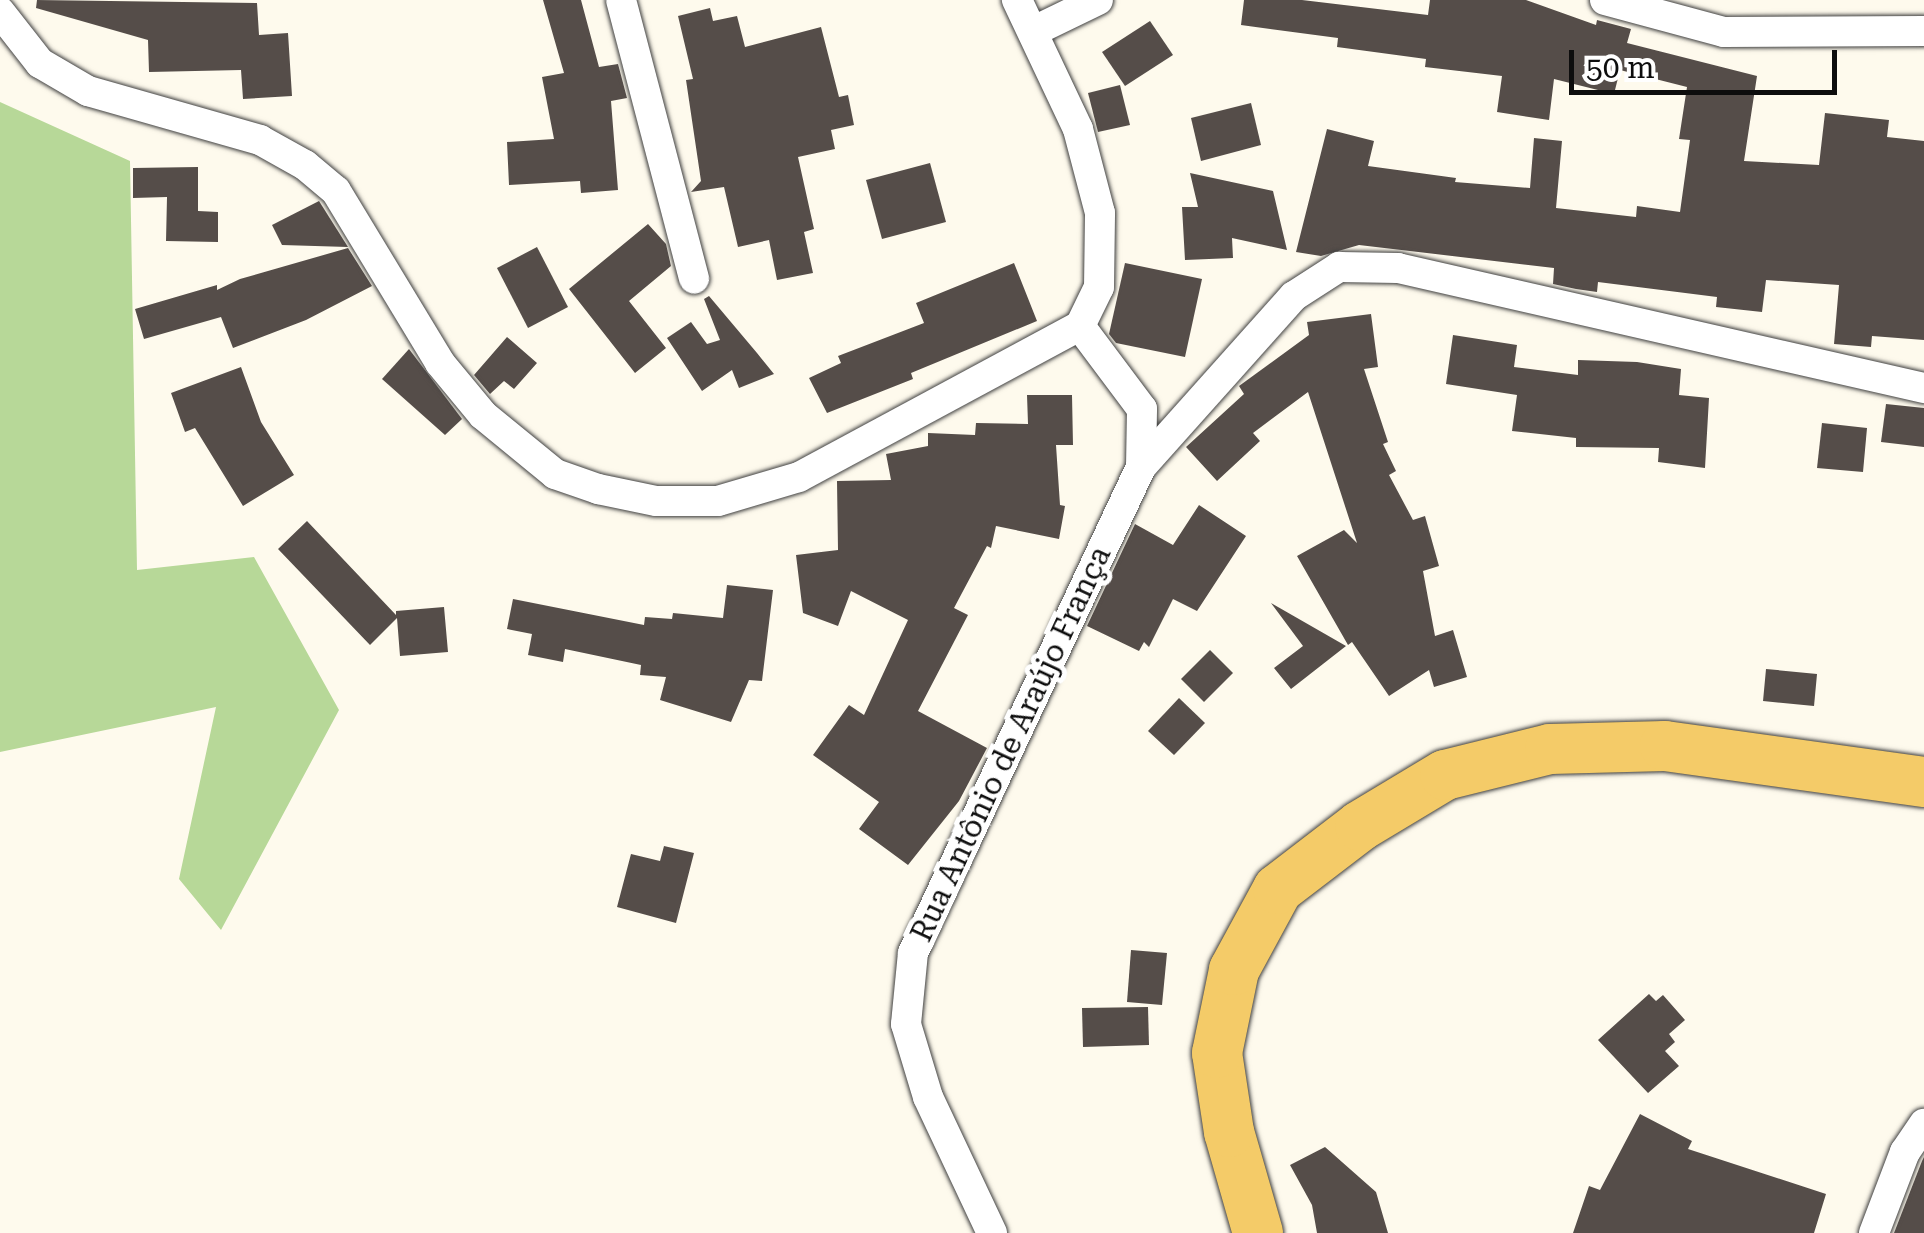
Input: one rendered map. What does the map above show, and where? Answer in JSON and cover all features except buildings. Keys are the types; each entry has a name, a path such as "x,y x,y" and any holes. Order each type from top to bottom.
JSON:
{"main road":[{"path":"1258,1233 1229,1132 1217,1054 1234,970 1278,889 1360,826 1445,775 1550,749 1665,746 1924,782"}],"street":[{"path":"621,0 694,279"},
{"path":"0,12 40,63 88,91 245,135 306,166 336,192 440,363 483,415 555,474 598,490 656,501 718,501 799,477 1080,326 1100,287 1100,214 1078,129 1018,0"},
{"path":"1034,31 1098,0"},
{"path":"1605,0 1724,32 1924,31"},
{"path":"1141,467 1294,296 1340,267 1398,268 1924,388"},
{"name":"Rua Antônio de Araújo França","path":"992,1233 928,1097 906,1024 913,953 1141,467 1142,409 1080,326"},
{"path":"1874,1233 1906,1152 1924,1124"}],"green space":[{"path":"0,102 130,161 137,570 254,557 339,710 221,930 179,879 216,707 0,752"}]}
